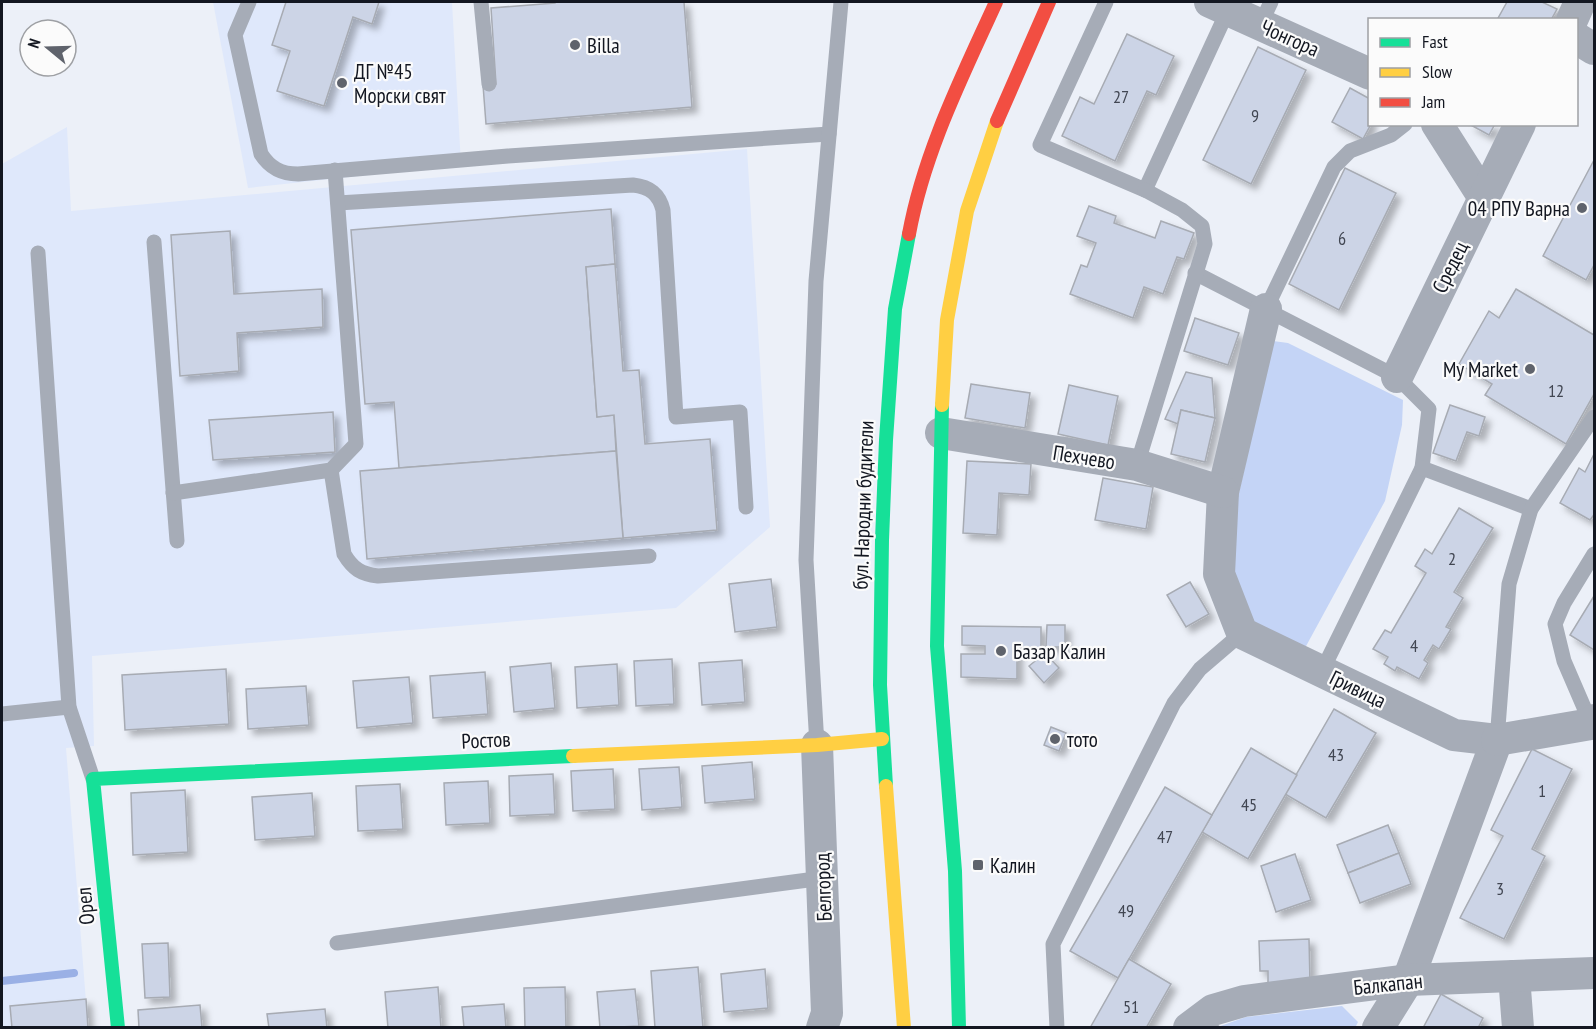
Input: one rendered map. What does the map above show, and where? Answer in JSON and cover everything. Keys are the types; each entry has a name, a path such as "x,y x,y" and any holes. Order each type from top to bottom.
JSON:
{"main road":[{"name":"бул. Народни будители","path":"904,1028 882,739 880,641 886,440 895,309 914,206 946,112 996,2"},
{"path":"959,1028 956,871 938,646 941,433 947,320 967,211 996,120 1048,2"},
{"name":"Ростов","path":"93,780 817,745 882,739"},
{"name":"Орел","path":"93,780 118,1028"}],"street":[{"path":"1573,18 1580,2"},
{"name":"Чонгора","path":"1219,6 1266,13 1368,73"},
{"path":"1578,39 1594,49"},
{"path":"1438,126 1484,198"},
{"name":"Средец","path":"1397,377 1519,126"},
{"path":"1242,633 1219,574 1223,492 1266,309"},
{"name":"Пехчево","path":"941,433 1137,465 1223,492"},
{"name":"Гривица","path":"1242,633 1454,735 1497,740 1593,725"},
{"path":"1378,1028 1408,980 1497,740"},
{"name":"Белгород","path":"817,745 827,1013 822,1028"},
{"name":"Балкапан","path":"1189,1028 1213,1010 1244,1001 1408,980 1594,973"},
{"path":"1514,976 1518,1028"}],"lane":[{"path":"249,2 235,35 261,154 267,163 289,174 520,155 829,134"},
{"path":"481,2 489,84"},
{"path":"817,745 806,560 816,281 841,2"},
{"path":"1106,2 1040,145 1145,190 1182,210 1202,226 1205,244 1137,465"},
{"path":"1145,190 1219,6"},
{"path":"1266,309 1334,167 1350,151 1391,135 1402,126"},
{"path":"173,493 331,470 356,444 335,170"},
{"path":"338,203 633,185 650,189 661,202 663,210 676,417 740,412 746,507"},
{"path":"154,242 177,541"},
{"path":"38,254 69,707 93,780"},
{"path":"1195,273 1397,377 1429,409 1422,468 1322,671"},
{"path":"1497,740 1509,584 1531,509 1594,417"},
{"path":"1422,468 1531,509"},
{"path":"331,470 344,555 349,564 367,575 649,556"},
{"path":"1593,725 1564,661 1555,624 1563,603 1594,554"},
{"path":"1057,1028 1053,944 1174,703 1200,669 1242,633"},
{"path":"2,714 69,707"},
{"path":"337,943 823,878"}],"shaded area":[{"name":"ДГ №45 Морски свят","path":"213,2 452,2 461,165 248,188"},
{"path":"67,127 71,211 747,149 770,527 676,608 92,656 94,746 66,748 88,1027 2,1027 2,164"},
{"path":"1273,341 1288,343 1403,400 1402,425 1385,501 1305,648 1248,622 1231,574 1229,537"},
{"path":"1342,1006 1358,1022 1355,1028 1215,1028 1246,1017"}],"building":[{"path":"286,2 379,2 372,24 353,17 324,106 277,91 290,51 272,45"},
{"path":"555,2 684,2 692,107 486,124 483,85 496,84 491,8"},
{"path":"1507,2 1542,2 1557,9 1552,18 1498,18"},
{"path":"1127,34 1174,56 1156,95 1147,91 1115,161 1062,136 1080,97 1094,104"},
{"path":"1258,47 1306,70 1251,184 1203,160"},
{"path":"1350,88 1368,98 1368,126 1370,126 1363,139 1332,122"},
{"path":"1473,126 1494,126 1489,135"},
{"name":"04 РПУ Варна","path":"1594,160 1594,265 1586,280 1543,256"},
{"path":"1345,168 1396,193 1339,310 1289,284"},
{"path":"1089,206 1116,216 1114,223 1155,238 1161,221 1194,233 1184,259 1177,257 1163,294 1144,287 1133,318 1070,294 1081,265 1087,267 1096,243 1077,236"},
{"path":"611,209 615,264 586,267 597,417 614,415 616,451 399,468 394,402 365,404 351,230"},
{"path":"230,231 234,294 322,289 323,327 237,333 239,371 180,376 171,235"},
{"path":"615,264 623,371 639,370 645,444 710,439 717,530 623,538 614,415 597,417 586,267"},
{"name":"My Market","path":"1516,289 1594,335 1594,394 1566,444 1485,395 1492,384 1459,364 1489,311 1499,318"},
{"path":"1195,318 1239,333 1228,365 1184,351"},
{"path":"1186,372 1212,378 1215,418 1181,410 1178,424 1165,419"},
{"path":"971,384 1030,393 1025,428 965,418"},
{"path":"1069,385 1118,396 1108,445 1058,434"},
{"path":"1450,405 1485,417 1479,436 1467,432 1456,461 1433,453"},
{"path":"1181,410 1215,418 1205,462 1171,454"},
{"path":"333,412 335,452 213,460 209,420"},
{"path":"616,451 623,538 367,559 360,471"},
{"path":"1594,454 1594,517 1590,520 1560,503 1579,468 1585,472"},
{"path":"967,461 1031,464 1029,495 999,493 997,535 963,533"},
{"path":"1103,478 1153,487 1146,529 1095,520"},
{"path":"1459,508 1493,528 1454,592 1463,598 1446,627 1451,629 1439,649 1433,645 1424,660 1428,663 1419,679 1397,667 1395,671 1384,664 1388,657 1373,649 1385,630 1391,633 1426,573 1415,566 1425,549 1432,554"},
{"path":"771,579 777,627 735,632 729,584"},
{"path":"1190,582 1209,614 1186,627 1167,595"},
{"path":"1594,596 1594,650 1570,635"},
{"path":"1047,625 1065,625 1065,647 1046,647"},
{"name":"Базар Калин","path":"962,626 1041,627 1041,648 1017,648 1017,679 961,677 961,654 985,654 985,646 962,645"},
{"path":"1045,653 1059,668 1044,683 1029,666"},
{"path":"672,659 674,704 636,706 634,661"},
{"path":"742,660 745,702 702,705 699,663"},
{"path":"551,663 555,708 514,712 510,667"},
{"path":"617,664 619,705 577,708 575,667"},
{"path":"226,669 229,724 125,730 122,675"},
{"path":"485,672 488,714 433,718 430,676"},
{"path":"409,677 413,723 357,728 353,681"},
{"path":"306,686 309,725 248,729 246,689"},
{"path":"1334,709 1376,733 1326,818 1285,794"},
{"name":"тото","path":"1051,727 1066,733 1059,751 1044,745"},
{"path":"1251,748 1297,775 1248,859 1202,832"},
{"path":"1532,749 1572,769 1532,849 1545,856 1504,939 1460,918 1503,836 1491,830"},
{"path":"752,762 755,799 705,803 702,766"},
{"path":"679,767 682,807 642,810 639,769"},
{"path":"613,769 615,809 573,811 571,771"},
{"path":"553,774 555,814 510,816 509,776"},
{"path":"488,781 490,823 446,825 444,783"},
{"path":"400,784 403,829 358,831 356,786"},
{"path":"1165,787 1212,815 1118,978 1070,951"},
{"path":"185,790 188,852 133,855 131,793"},
{"path":"312,793 315,836 255,840 252,797"},
{"path":"1388,825 1399,853 1348,873 1337,845"},
{"path":"1399,853 1411,884 1360,903 1348,873"},
{"path":"1295,854 1311,900 1276,912 1261,866"},
{"path":"1309,939 1310,983 1268,985 1268,971 1260,971 1259,941"},
{"path":"168,943 170,997 145,998 142,944"},
{"path":"1129,959 1171,984 1146,1028 1090,1028"},
{"path":"698,967 703,1028 655,1028 651,971"},
{"path":"765,969 768,1008 724,1012 721,974"},
{"path":"438,987 441,1028 388,1028 385,992"},
{"path":"565,987 566,1028 525,1028 524,988"},
{"path":"635,989 639,1026 600,1028 597,992"},
{"path":"1441,994 1483,1018 1478,1028 1423,1028"},
{"path":"86,999 88,1028 12,1028 10,1006"},
{"path":"504,1004 506,1028 464,1028 462,1007"},
{"path":"200,1005 202,1028 139,1028 138,1010"},
{"path":"325,1009 327,1028 269,1028 267,1014"}],"waterway":[{"path":"2,981 74,973"}],"traffic: fast":[{"path":"886,786 880,685 886,440 895,309 909,234"},
{"path":"942,405 937,646 955,871 959,1028"},
{"path":"118,1028 93,779 573,756"}],"traffic: slow":[{"path":"942,405 947,320 967,211 997,121"},
{"path":"573,756 817,745 882,739"},
{"path":"886,786 904,1028"}],"traffic: jam":[{"path":"909,234 934,144 996,2"},
{"path":"997,121 1049,2"}],"place":[{"name":"Billa","path":"575,45"},
{"name":"ДГ №45 Морски свят","path":"342,83"},
{"name":"04 РПУ Варна","path":"1582,208"},
{"name":"My Market","path":"1530,369"},
{"name":"Базар Калин","path":"1001,651"},
{"name":"тото","path":"1055,739"},
{"name":"Калин","path":"978,865"}]}
